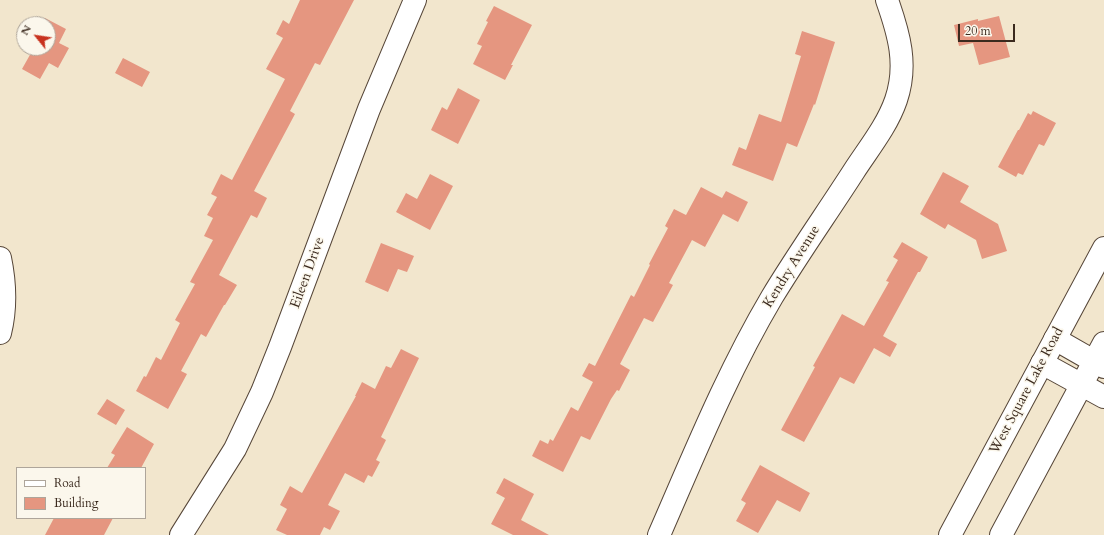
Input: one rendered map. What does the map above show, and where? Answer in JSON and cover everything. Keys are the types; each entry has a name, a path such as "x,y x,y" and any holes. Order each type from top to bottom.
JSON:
{"main road":[{"name":"Eileen Drive","path":"181,535 235,449 262,392 371,103 415,0"},
{"name":"Kendry Avenue","path":"659,535 734,367 754,328 787,272 881,130 896,101 901,80 902,57 897,30 887,0"},
{"name":"West Square Lake Road","path":"950,535 1104,248"},
{"path":"0,258 4,282 4,311 0,333"},
{"path":"1001,535 1081,385 1101,357 1055,339"},
{"path":"1042,363 1104,397"}],"building":[{"path":"300,0 354,0 320,65 315,63 290,111 295,114 254,191 267,198 257,218 251,215 219,275 237,285 206,337 201,334 181,371 187,374 168,409 136,391 144,376 146,377 156,357 161,360 180,323 175,320 195,284 190,282 213,240 204,236 213,218 207,215 217,197 211,194 221,174 232,180 285,79 266,69 283,38 276,34 283,20 289,24"},
{"path":"494,6 532,25 511,65 513,65 505,80 473,64 482,46 477,44"},
{"path":"999,16 1010,57 979,65 973,43 959,46 954,25"},
{"path":"56,24 66,29 59,43 69,48 58,68 49,63 40,79 22,69 29,56 56,56"},
{"path":"802,31 835,42 815,105 814,104 797,147 787,143 773,181 732,165 739,147 746,150 759,114 781,122 801,56 795,54"},
{"path":"123,58 150,72 142,87 115,73"},
{"path":"458,88 480,100 458,144 431,130 442,107 447,110"},
{"path":"1033,111 1056,123 1044,146 1039,144 1023,175 1018,173 1016,177 998,167 1028,113 1031,115"},
{"path":"943,172 969,186 960,202 998,224 1007,251 982,259 976,240 948,224 945,229 920,214"},
{"path":"430,174 453,186 430,230 396,212 406,193 417,199"},
{"path":"701,187 722,198 726,191 748,202 738,222 723,214 705,247 692,240 669,283 673,285 653,322 644,318 620,364 630,370 619,391 617,390 611,399 590,440 581,436 563,472 532,456 540,440 548,444 550,439 553,441 571,407 578,411 593,382 582,376 589,363 595,366 631,295 634,297 668,228 665,226 674,209 686,215"},
{"path":"902,242 928,257 920,272 918,272 883,336 897,344 890,357 874,348 854,384 840,377 804,442 781,430 815,367 813,366 842,314 864,326 889,282 886,281 898,260 893,257"},
{"path":"381,243 414,256 407,272 398,269 388,292 365,282"},
{"path":"401,349 419,358 381,437 386,440 376,460 380,462 372,477 368,475 364,483 345,473 328,505 340,511 330,530 324,527 320,535 287,535 276,530 287,509 280,505 290,486 302,493 356,396 362,382 375,389 386,366 391,368"},
{"path":"107,399 125,410 116,425 97,414"},
{"path":"127,427 154,444 142,467 108,467 115,455 111,453"},
{"path":"760,465 810,493 800,512 777,500 758,533 736,521 746,503 741,500"},
{"path":"504,478 534,494 521,520 549,535 513,535 491,524 505,498 496,493"},
{"path":"53,519 112,519 104,535 45,535"}]}
